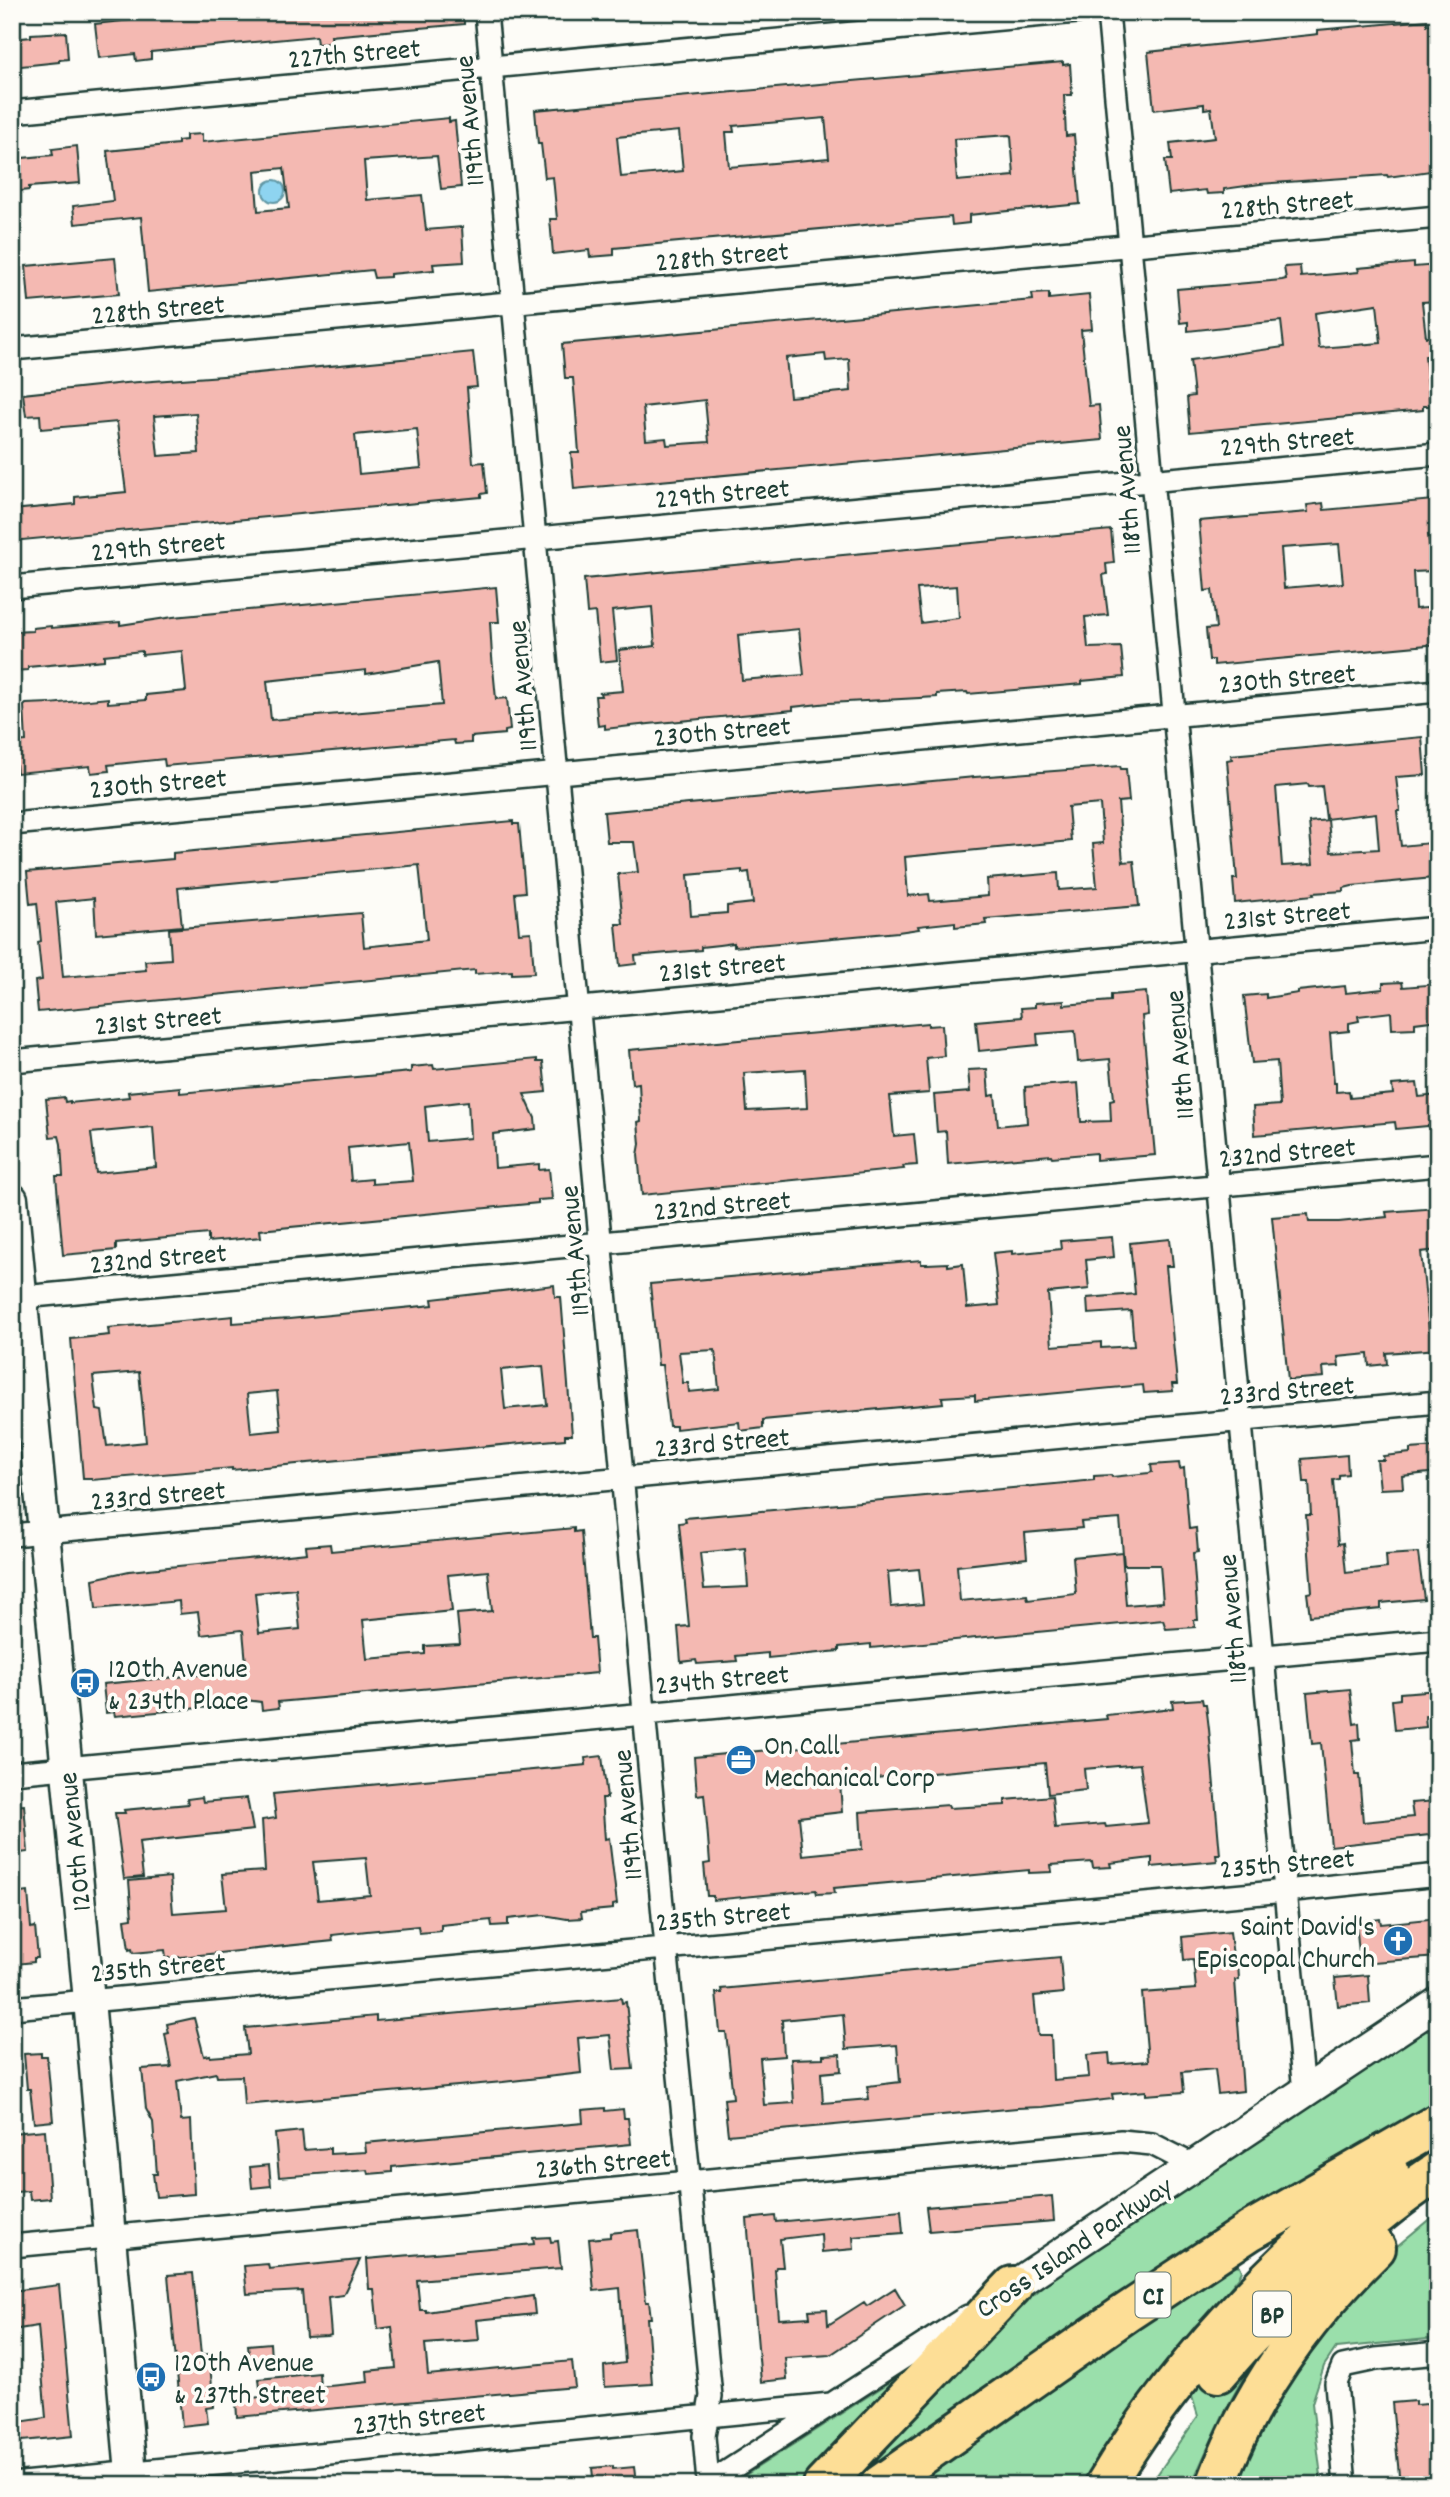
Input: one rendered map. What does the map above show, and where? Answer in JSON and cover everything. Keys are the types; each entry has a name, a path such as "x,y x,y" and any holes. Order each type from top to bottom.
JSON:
{"highway":[{"name":"CI","path":"880,2485 1126,2313 1250,2231 1438,2125"},
{"path":"1105,2485 1167,2396 1267,2279 1312,2235 1438,2125"},
{"name":"BP","path":"1136,2485 1160,2447 1204,2389 1277,2309 1338,2250 1394,2203 1438,2171"},
{"path":"1216,2485 1252,2406 1299,2332 1360,2264 1438,2194"},
{"path":"823,2485 1013,2286"}],"street":[{"name":"119th Avenue","path":"486,12 666,1948 711,2396 704,2436 707,2484"},
{"name":"227th Street","path":"12,112 1077,12"},
{"name":"118th Avenue","path":"1108,12 1304,2092"},
{"name":"228th Street","path":"12,349 1438,217"},
{"name":"229th Street","path":"12,587 1438,454"},
{"name":"230th Street","path":"12,824 1438,691"},
{"name":"231st Street","path":"12,1061 1438,928"},
{"name":"232nd Street","path":"17,1298 1438,1165"},
{"name":"120th Avenue","path":"12,1199 17,1298 89,2000 132,2479"},
{"name":"233rd Street","path":"12,1535 1438,1402"},
{"name":"234th Street","path":"12,1773 1438,1640"},
{"name":"235th Street","path":"12,2008 1438,1875"},
{"name":"Cross Island Parkway","path":"707,2484 1013,2286 1438,2003"},
{"name":"236th Street","path":"12,2246 1121,2141 1152,2144 1193,2165"},
{"path":"1345,2485 1336,2383 1343,2366 1438,2353"},
{"name":"237th Street","path":"12,2484 132,2479 831,2404"}],"green space":[{"path":"1438,2022 1438,2105 870,2478 852,2485 834,2485 943,2375 1055,2275"},
{"path":"1438,2212 1438,2338 1336,2348 1324,2366 1312,2403 1322,2485 1230,2485 1268,2404 1369,2274"},
{"path":"1235,2265 1240,2266 1242,2271 1239,2277 1195,2326 1248,2369 1223,2415 1191,2485 1150,2485 1198,2416 1177,2348 1095,2485 898,2485 997,2416 1165,2311 1163,2300 1171,2307"},
{"path":"935,2353 811,2485 730,2485"}],"water":[{"path":"274,180 282,183 285,191 282,199 274,202 266,199 263,191 266,183"}],"building":[{"path":"204,12 464,12 464,24 331,36 332,43 317,44 316,36 151,52 151,59 136,61 135,54 99,58 95,24"},
{"path":"1427,20 1427,25 1435,24 1438,57 1438,170 1388,177 1260,184 1224,189 1224,193 1207,194 1206,190 1169,194 1165,160 1172,160 1170,143 1215,138 1211,108 1204,109 1204,104 1154,110 1148,52 1318,34 1318,30"},
{"path":"66,32 68,59 12,67 12,39 31,37 31,34"},
{"path":"1063,62 1063,65 1070,64 1072,95 1064,95 1066,136 1074,135 1080,204 969,215 969,223 952,225 951,217 614,248 614,255 590,257 589,250 553,254 550,219 557,219 553,177 545,178 535,110","holes":["825,118 829,158 729,167 726,132 734,132 733,126","679,131 683,171 621,177 617,137","1011,136 1014,176 957,181 954,139"]},
{"path":"449,118 449,122 455,121 461,187 441,189 437,156 364,161 367,200 422,195 426,230 462,227 464,262 433,264 434,270 390,274 390,277 374,278 372,270 148,292 141,217 75,224 73,206 113,201 107,151 178,144 178,141 186,140 186,135 202,134 202,142","holes":["284,168 289,208 258,211 255,171"]},
{"path":"77,146 80,183 29,187 29,190 12,192 12,159 53,155 52,149"},
{"path":"115,258 119,294 29,302 26,266"},
{"path":"1414,263 1414,267 1438,265 1438,301 1422,302 1426,337 1438,336 1438,354 1425,356 1430,406 1423,406 1423,410 1190,432 1187,397 1194,396 1190,360 1284,347 1281,321 1188,331 1188,322 1180,323 1177,289 1282,280 1286,279 1284,267 1300,266 1301,277 1359,272 1358,268","holes":["1377,304 1381,343 1319,348 1315,313"]},
{"path":"1049,293 1049,299 1089,295 1092,329 1081,330 1089,406 1099,405 1102,440 574,489 571,453 579,453 576,413 573,378 565,378 562,344 1033,300 1032,294","holes":["825,354 826,361 849,359 851,391 790,397 786,358","705,400 709,442 667,445 666,438 646,440 643,407"]},
{"path":"473,352 477,387 467,388 473,463 484,462 487,493 481,494 481,497 12,541 12,510 75,504 75,497 126,492 117,422 41,429 40,415 26,416 23,394","holes":["196,413 199,453 158,456 154,416","417,429 421,468 359,474 355,435"]},
{"path":"1433,500 1433,503 1438,502 1438,534 1428,535 1433,571 1413,572 1415,609 1438,607 1438,644 1214,665 1214,660 1209,660 1206,629 1216,628 1212,590 1205,591 1199,521 1308,512 1307,505 1323,503 1324,510","holes":["1339,544 1343,583 1284,588 1281,548"]},
{"path":"1111,530 1114,563 1106,564 1107,574 1103,575 1108,615 1085,617 1088,648 1121,647 1124,677 1082,681 1082,684 968,694 937,694 937,697 829,703 793,707 793,710 605,729 605,725 598,726 595,696 623,691 619,650 655,646 652,607 612,611 617,660 600,662 595,612 587,613 584,579","holes":["957,586 959,618 921,623 917,589","799,629 804,675 742,680 738,635"]},
{"path":"496,587 499,622 490,622 496,699 507,698 510,730 505,731 505,734 471,737 471,743 455,744 454,740 165,766 164,759 108,765 109,771 91,773 90,766 17,773 14,742 26,741 26,704 108,698 108,703 146,700 146,695 186,691 182,651 104,655 104,660 12,671 12,632 33,631 33,628 51,626 120,622 120,625 173,617","holes":["438,662 442,705 271,720 267,681 366,670 366,674"]},
{"path":"1422,737 1425,775 1396,777 1400,811 1397,811 1401,846 1430,843 1433,878 1352,886 1344,888 1344,891 1235,903 1233,879 1237,879 1227,760 1232,759 1231,755","holes":["1308,784 1309,787 1322,786 1326,819 1376,813 1379,849 1331,852 1328,820 1309,822 1313,864 1282,866 1276,787"]},
{"path":"1120,766 1121,769 1126,769 1129,801 1118,802 1123,862 1134,861 1139,906 985,919 986,924 955,927 955,922 918,926 919,929 898,932 734,947 734,943 701,947 701,950 635,956 636,964 620,966 616,924 623,924 618,874 638,872 634,842 607,842 604,812","holes":["1100,804 1103,843 1093,844 1097,887 1059,890 1058,873 987,879 988,896 930,901 929,894 908,896 905,857 1071,841 1068,807","742,870 742,873 749,872 753,903 727,906 727,913 691,916 688,875"]},
{"path":"513,821 513,824 519,824 525,892 515,893 519,933 531,932 534,973 512,974 512,971 475,974 475,970 38,1012 35,981 42,980 38,942 41,941 37,903 30,904 27,872 173,859 173,853","holes":["419,865 427,940 364,947 361,913 169,929 171,959 145,961 146,970 63,977 56,902 94,898 96,934 182,926 178,888"]},
{"path":"1402,982 1403,987 1438,984 1438,1020 1415,1023 1415,1028 1392,1029 1391,1012 1358,1016 1359,1021 1349,1023 1349,1031 1330,1033 1336,1092 1349,1091 1350,1098 1393,1094 1392,1085 1417,1083 1419,1097 1438,1095 1438,1125 1396,1129 1395,1122 1255,1135 1253,1107 1280,1105 1277,1061 1252,1063 1244,996 1266,994 1266,998 1298,991 1345,986 1346,993 1383,989 1383,983"},
{"path":"1146,992 1148,1015 1142,1016 1155,1155 1096,1160 1096,1153 948,1164 946,1131 937,1132 934,1095 970,1092 968,1070 987,1069 989,1096 995,1095 998,1126 1027,1123 1025,1087 1078,1083 1081,1122 1111,1121 1110,1100 1114,1099 1110,1059 1078,1062 1075,1031 1037,1034 1038,1045 979,1051 976,1021 1022,1017 1021,1008 1035,1007 1035,1003 1064,1001 1064,1005 1111,1001 1111,995"},
{"path":"928,1023 928,1026 942,1025 944,1056 926,1058 929,1093 890,1096 894,1136 914,1134 917,1165 903,1166 904,1169 642,1195 638,1155 638,1122 641,1121 639,1083 632,1084 629,1050","holes":["805,1069 807,1108 747,1111 744,1073"]},
{"path":"537,1059 537,1062 543,1062 546,1092 524,1094 535,1118 536,1129 493,1134 495,1168 539,1164 539,1170 549,1169 552,1199 538,1200 538,1203 260,1230 261,1237 208,1242 208,1234 116,1243 116,1250 63,1255 56,1176 63,1176 61,1144 59,1136 50,1137 46,1099 64,1097 65,1102 70,1103 129,1097 128,1092 180,1087 180,1093 411,1072 411,1067 433,1065 434,1069","holes":["468,1101 470,1138 428,1142 425,1106","153,1127 156,1167 96,1173 91,1133","409,1142 413,1181 372,1184 372,1179 351,1181 348,1148"]},
{"path":"1438,1208 1438,1250 1421,1252 1429,1330 1438,1329 1438,1349 1386,1353 1387,1364 1369,1366 1368,1354 1338,1357 1339,1366 1323,1367 1324,1377 1288,1380 1272,1217 1308,1214 1309,1222 1339,1222 1387,1217 1386,1212"},
{"path":"1112,1237 1114,1257 1086,1260 1089,1289 1048,1293 1052,1346 1101,1342 1101,1348 1134,1346 1131,1311 1088,1314 1087,1298 1135,1294 1130,1243 1170,1239 1173,1266 1166,1266 1177,1384 1172,1384 1173,1391 1144,1393 1143,1385 975,1401 975,1395 942,1397 943,1403 763,1420 763,1428 740,1431 739,1422 676,1429 676,1426 669,1426 662,1365 658,1365 650,1284 921,1260 921,1264 963,1264 967,1308 999,1305 993,1253 1012,1251 1012,1254 1061,1249 1060,1241","holes":["715,1350 719,1389 689,1392 688,1383 683,1383 679,1352"]},
{"path":"554,1285 555,1297 561,1297 572,1435 565,1435 565,1439 232,1470 92,1480 83,1478 71,1339 109,1335 108,1328 233,1316 233,1323 289,1319 433,1305 432,1299","holes":["543,1366 547,1405 505,1409 501,1370","139,1372 146,1442 107,1446 102,1411 97,1410 93,1376","277,1391 281,1430 251,1433 247,1394"]},
{"path":"1438,1447 1438,1472 1402,1476 1403,1488 1380,1489 1377,1460 1384,1460 1383,1456 1410,1453 1410,1449"},
{"path":"1347,1455 1348,1474 1339,1475 1339,1479 1333,1480 1338,1544 1343,1543 1346,1573 1387,1568 1386,1555 1418,1553 1424,1599 1381,1603 1381,1609 1310,1616 1307,1593 1312,1592 1306,1515 1311,1515 1309,1482 1304,1482 1302,1459"},
{"path":"1179,1463 1180,1469 1184,1468 1189,1529 1196,1528 1198,1552 1193,1553 1198,1620 1194,1620 1195,1627 1166,1629 1163,1620 871,1648 871,1644 839,1647 839,1651 768,1658 768,1653 736,1656 737,1661 697,1664 696,1660 681,1662 678,1627 689,1626 679,1523 686,1522 685,1518 1094,1480 1094,1476 1149,1473 1152,1472 1151,1465","holes":["1120,1519 1124,1565 1160,1565 1163,1602 1126,1605 1122,1552 1073,1557 1076,1594 1028,1600 1027,1595 960,1601 957,1566 1027,1558 1025,1533 1082,1528 1081,1522","745,1548 748,1587 704,1589 700,1553","919,1569 923,1604 891,1607 888,1572"]},
{"path":"574,1528 574,1532 581,1531 590,1638 594,1638 597,1673 278,1702 279,1708 262,1710 261,1702 229,1698 231,1705 115,1716 114,1712 106,1713 103,1684 219,1673 219,1665 246,1663 243,1631 201,1635 198,1612 180,1614 179,1601 96,1609 93,1579 129,1571 307,1553 306,1546 330,1544 331,1551","holes":["488,1571 492,1611 457,1614 460,1644 425,1646 425,1654 367,1659 363,1620 452,1611 448,1575","296,1589 300,1629 259,1633 255,1593"]},
{"path":"1350,1689 1354,1724 1359,1723 1360,1739 1352,1740 1355,1775 1359,1775 1363,1822 1413,1817 1411,1803 1436,1801 1438,1834 1331,1846 1321,1743 1312,1744 1307,1693"},
{"path":"1438,1690 1438,1714 1425,1716 1426,1727 1395,1730 1392,1700 1400,1699 1400,1693"},
{"path":"1202,1699 1203,1704 1206,1704 1220,1855 1216,1855 1217,1861 1152,1867 1152,1858 1093,1868 1092,1862 1051,1865 1052,1872 1029,1873 1029,1870 834,1888 835,1893 817,1894 816,1890 713,1900 713,1896 707,1896 704,1864 710,1863 707,1825 704,1794 697,1795 694,1757 1107,1719 1106,1715 1173,1708 1172,1701","holes":["1045,1763 1048,1794 1086,1790 1084,1769 1140,1764 1148,1823 1055,1828 1052,1796 1005,1800 1005,1805 949,1808 948,1805 860,1812 862,1849 803,1855 799,1817 842,1812 840,1781"]},
{"path":"602,1756 607,1798 602,1798 605,1839 609,1838 617,1904 613,1905 613,1909 581,1912 582,1918 567,1919 544,1915 508,1919 508,1925 492,1926 491,1920 441,1925 441,1931 419,1933 418,1926 332,1935 333,1941 171,1958 166,1957 165,1950 133,1953 132,1949 129,1950 125,1919 132,1918 129,1881 170,1877 173,1913 226,1909 222,1874 265,1871 262,1820 276,1818 273,1794 586,1765 585,1758","holes":["366,1858 370,1895 318,1900 313,1862"]},
{"path":"202,1797 203,1802 247,1798 253,1830 139,1842 143,1877 124,1879 115,1813 188,1804 187,1799"},
{"path":"24,1805 28,1852 12,1854 12,1806"},
{"path":"28,1892 31,1928 35,1927 38,1958 34,1958 34,1962 16,1964 12,1894"},
{"name":"Saint David's Episcopal Church","path":"1438,1918 1438,1957 1360,1963 1356,1922 1380,1919 1381,1924"},
{"path":"1230,1932 1234,1965 1238,1964 1239,1979 1235,1980 1243,2091 1218,2094 1215,2069 1182,2072 1184,2092 1112,2094 1113,2099 1042,2107 728,2135 724,2099 733,2098 726,2032 720,2032 716,1993 722,1993 721,1989 1060,1957 1063,1993 1034,1996 1038,2035 1051,2035 1053,2080 1089,2077 1087,2055 1109,2053 1110,2064 1148,2061 1142,1993 1196,1989 1193,1959 1184,1960 1182,1937","holes":["843,2014 846,2049 897,2045 900,2082 867,2086 869,2099 823,2103 821,2073 841,2071 840,2054 823,2055 823,2058 791,2059 794,2103 764,2105 760,2058 784,2056 782,2020"]},
{"path":"1368,1975 1370,2003 1338,2006 1335,1978"},
{"path":"621,1998 622,2003 626,2002 633,2069 614,2070 610,2035 578,2038 581,2073 503,2082 244,2105 242,2076 217,2077 216,2073 177,2081 181,2121 191,2120 194,2194 156,2197 153,2122 146,2109 142,2069 171,2067 165,2034 169,2033 167,2024 194,2018 204,2056 210,2057 248,2054 245,2028 376,2016 376,2021"},
{"path":"41,2053 41,2056 47,2056 53,2121 34,2123 24,2054"},
{"path":"605,2108 605,2111 623,2109 624,2118 628,2118 631,2144 392,2167 392,2172 369,2174 368,2170 279,2177 275,2134 302,2131 304,2150 330,2148 330,2154 366,2152 365,2143 583,2123 582,2110"},
{"path":"45,2130 50,2198 30,2200 29,2191 15,2192 15,2188 12,2189 12,2133"},
{"path":"269,2165 271,2186 252,2188 250,2167"},
{"path":"1052,2196 1054,2221 929,2231 926,2207"},
{"path":"901,2210 903,2233 853,2237 854,2249 822,2252 821,2234 780,2239 783,2267 776,2267 775,2270 779,2319 810,2317 809,2310 827,2309 828,2325 864,2302 867,2306 895,2288 905,2305 830,2355 785,2358 787,2379 761,2382 747,2219 775,2216 776,2222"},
{"path":"638,2230 646,2302 649,2302 651,2318 647,2318 652,2384 605,2387 604,2366 625,2363 620,2288 594,2291 589,2239 610,2237 610,2233"},
{"path":"550,2237 551,2242 558,2241 561,2268 417,2280 420,2310 426,2312 533,2296 535,2314 477,2320 479,2340 425,2344 428,2375 572,2361 575,2387 237,2417 236,2400 261,2397 259,2379 319,2373 320,2387 368,2382 367,2371 396,2368 392,2327 378,2329 374,2289 369,2289 367,2259 534,2244 533,2238"},
{"path":"360,2260 343,2295 328,2297 331,2335 328,2336 306,2337 302,2291 247,2294 244,2266 268,2264 269,2269"},
{"path":"193,2273 201,2355 209,2354 214,2407 206,2408 208,2423 182,2426 168,2275"},
{"path":"59,2285 73,2436 12,2442 12,2423 46,2418 38,2326 12,2330 12,2291"},
{"path":"270,2343 271,2359 250,2361 248,2345"},
{"path":"1415,2401 1415,2405 1438,2403 1438,2485 1400,2485 1392,2403"},
{"path":"613,2466 613,2469 634,2467 636,2483 594,2485 592,2468"}],"place":[{"name":"120th Avenue & 234th Place","path":"85,1683"},
{"name":"On Call Mechanical Corp","path":"741,1760"},
{"name":"Saint David's Episcopal Church","path":"1398,1941"},
{"name":"120th Avenue & 237th Street","path":"151,2377"}]}
